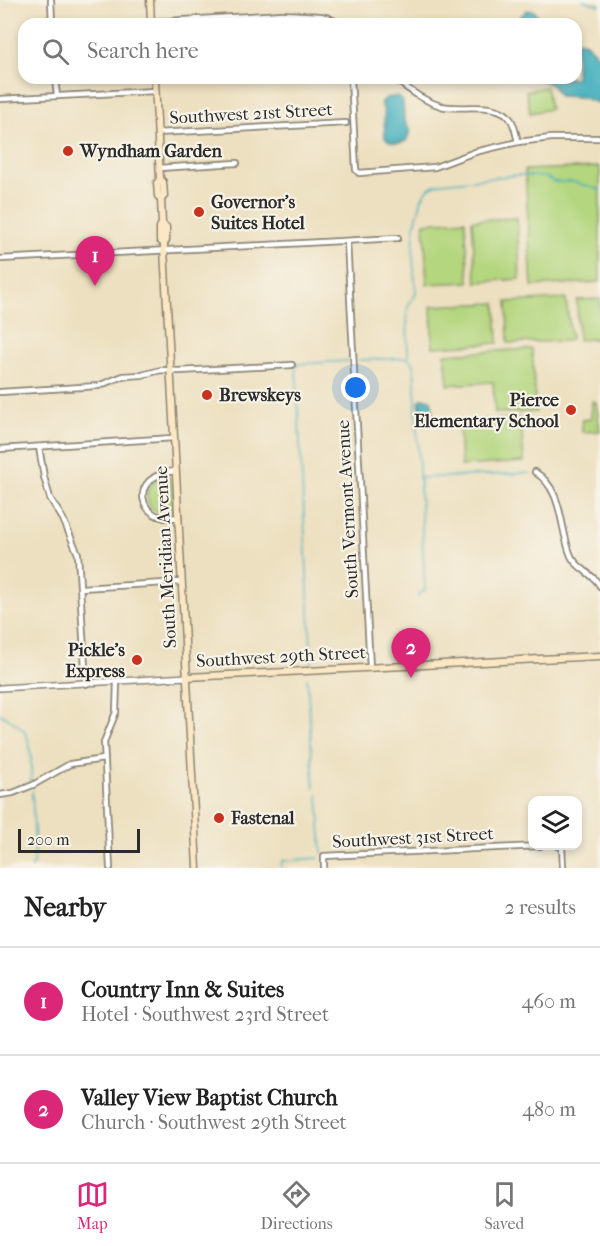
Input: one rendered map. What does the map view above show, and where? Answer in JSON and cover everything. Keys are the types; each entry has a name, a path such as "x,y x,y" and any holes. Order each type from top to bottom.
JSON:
{"main road":[{"path":"150,0 151,18"},
{"name":"South Meridian Avenue","path":"154,84 160,179 157,183 158,196 161,199 162,224 160,240 164,247 197,868"},
{"name":"Southwest 29th Street","path":"187,677 600,656"}],"street":[{"path":"51,0 52,18"},
{"path":"224,18 282,14 329,18"},
{"path":"56,84 57,96"},
{"path":"351,84 356,170 359,173 435,167 475,152 518,142 550,138 600,138"},
{"path":"401,84 417,97 441,106 501,110 510,117 518,142"},
{"path":"0,99 155,91"},
{"name":"Southwest 21st Street","path":"157,133 346,123"},
{"path":"159,168 237,163"},
{"path":"0,259 164,247 398,238"},
{"name":"South Vermont Avenue","path":"347,241 370,668"},
{"path":"0,392 98,386 123,376 142,375 161,370 292,365"},
{"path":"0,449 174,438"},
{"path":"39,447 47,488 78,554 86,684"},
{"path":"176,471 153,476 147,481 143,500 148,511 157,516 179,517"},
{"path":"539,473 555,494 571,558 595,578 600,586"},
{"path":"81,588 182,582"},
{"name":"Southwest 29th Street","path":"0,688 187,677"},
{"path":"110,868 104,759 106,733 116,712 117,682"},
{"path":"0,795 13,793 33,785 70,764 104,759"},
{"name":"Southwest 31st Street","path":"324,868 324,856 528,847"},
{"path":"561,850 563,868"}],"green space":[{"path":"546,87 550,109 530,113 526,91"},
{"path":"600,167 600,282 532,286 525,170"},
{"path":"517,218 520,279 476,282 472,220"},
{"path":"465,220 469,282 427,284 424,223"},
{"path":"566,299 571,339 568,341 508,343 507,302"},
{"path":"600,299 600,339 578,340 577,300"},
{"path":"496,303 498,343 433,347 431,306"},
{"path":"532,349 536,412 495,413 493,382 448,385 445,354"},
{"path":"592,401 596,402 600,431 582,432 582,420 591,419"},
{"path":"521,418 524,462 461,466 459,422"},
{"path":"167,475 173,495 170,515 154,510 147,497 151,483"}],"water":[{"path":"527,10 534,11 540,18 519,18"},
{"path":"582,42 600,58 600,104 581,97 559,96 550,84 582,84"},
{"path":"397,96 403,101 404,119 410,132 406,141 398,143 385,138 384,112 381,103 386,98"},
{"path":"423,398 431,400 433,407 432,418 426,426 423,424 419,401"}],"waterway":[{"path":"583,0 600,5"},
{"path":"418,597 419,593 425,591 414,364 408,358 407,312 416,294 413,259 414,228 422,198 429,188 441,183 519,175 546,177 554,182 574,182 600,190"},
{"path":"359,360 408,358"},
{"path":"312,665 296,368 298,364 348,361"},
{"path":"420,478 530,473"},
{"path":"307,678 314,788"},
{"path":"0,714 20,726 27,736 31,758 30,782"},
{"path":"32,791 35,850 32,868"},
{"path":"318,795 322,853"},
{"path":"281,868 282,861 319,858"}],"place":[{"name":"Wyndham Garden","path":"68,151"},
{"name":"Governor's Suites Hotel","path":"199,212"},
{"name":"Country Inn & Suites","path":"95,286"},
{"name":"Brewskeys","path":"207,395"},
{"name":"Pierce Elementary School","path":"571,410"},
{"name":"Pickle's Express","path":"137,660"},
{"name":"Valley View Baptist Church","path":"411,678"},
{"name":"Fastenal","path":"219,818"}]}
